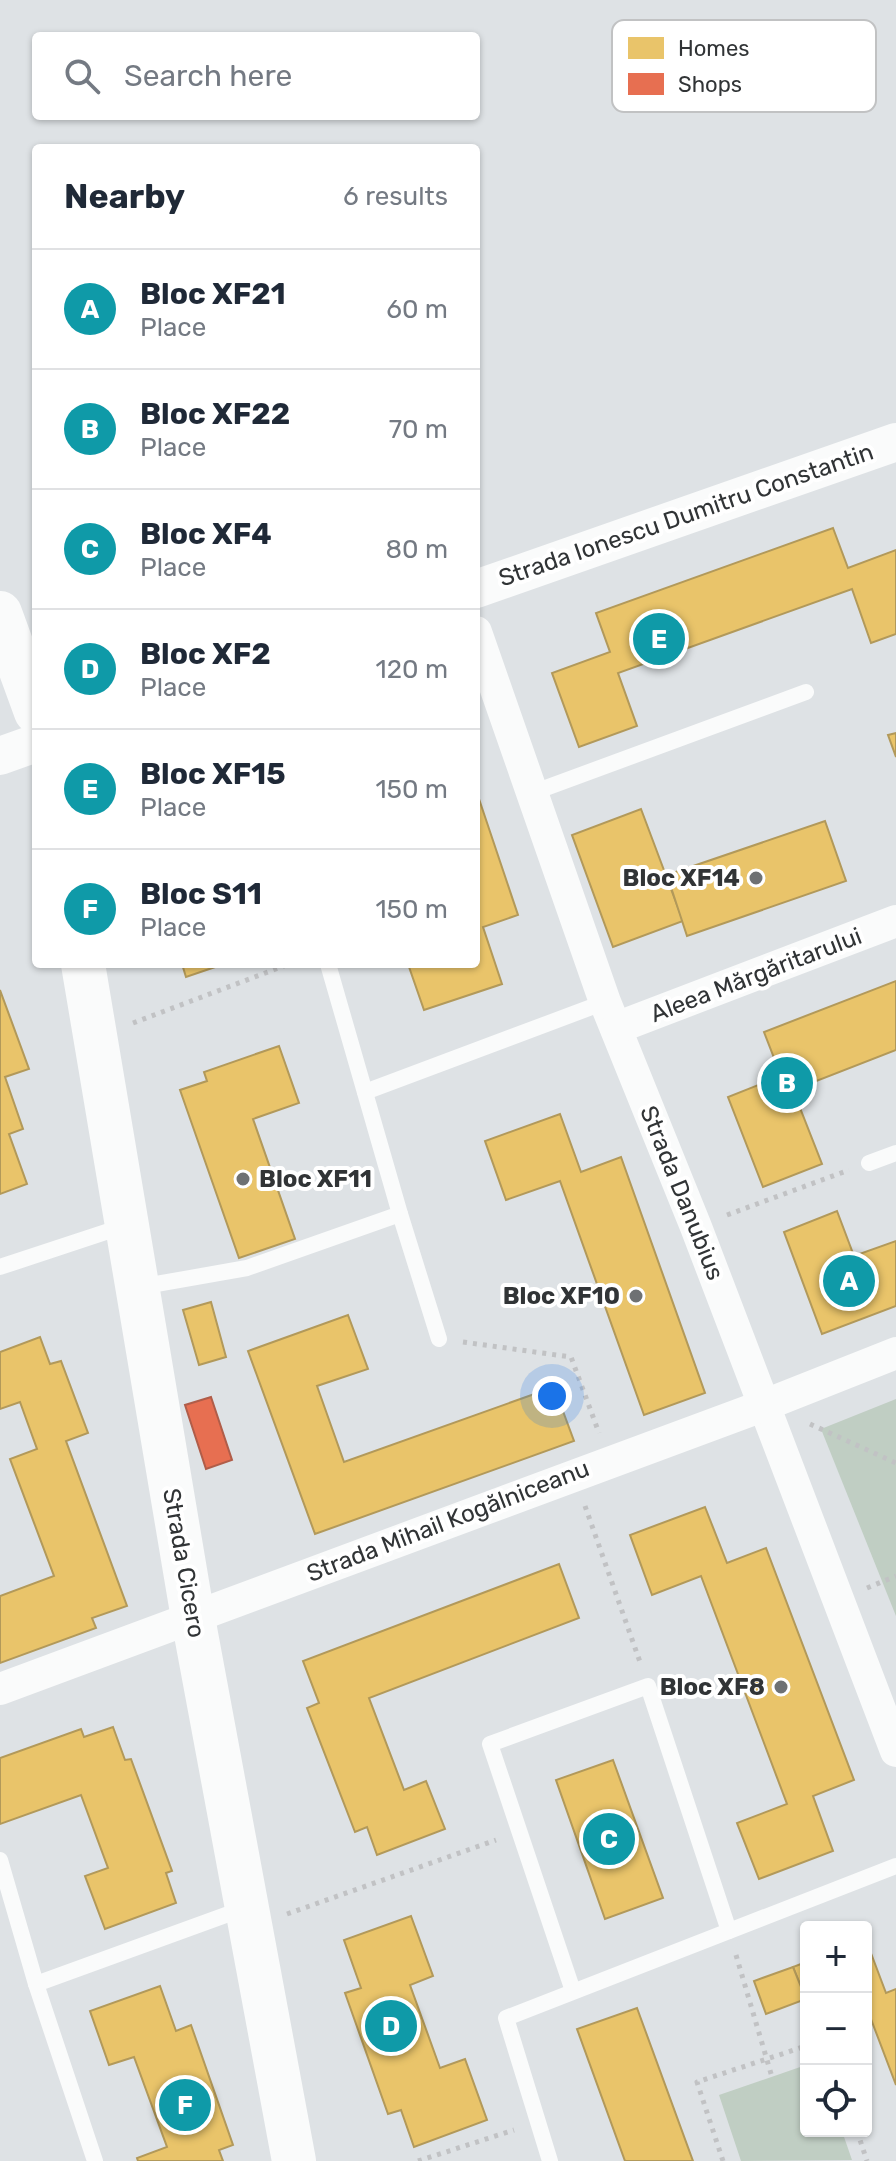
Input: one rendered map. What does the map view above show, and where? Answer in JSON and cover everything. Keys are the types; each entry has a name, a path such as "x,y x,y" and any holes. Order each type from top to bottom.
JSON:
{"main road":[{"path":"0,613 32,701"},
{"name":"Strada Cicero","path":"84,968 193,1618 294,2161"}],"street":[{"name":"Strada Ionescu Dumitru Constantin","path":"480,588 896,442"},
{"name":"Strada Danubius","path":"480,644 610,1015 696,1227 896,1751"},
{"path":"0,756 32,744"},
{"name":"Aleea Mărgăritarului","path":"610,1015 896,921"},
{"name":"Strada Mihail Kogălniceanu","path":"0,1689 765,1405 896,1353"}],"lane":[{"path":"532,793 806,692"},
{"path":"329,968 439,1339"},
{"path":"365,1092 610,1015"},
{"path":"869,1163 896,1153"},
{"path":"137,1287 247,1268 400,1214"},
{"path":"0,1267 127,1226"},
{"path":"573,1991 490,1744 648,1686 729,1931"},
{"path":"0,1860 36,1984 95,2161"},
{"path":"550,2161 506,2018 896,1866"},
{"path":"36,1984 249,1917"}],"path":[{"path":"95,1037 278,968"},
{"path":"696,1227 869,1163"},
{"path":"439,1339 571,1357 610,1460"},
{"path":"765,1405 896,1463"},
{"path":"574,1474 648,1686"},
{"path":"249,1917 519,1831"},
{"path":"729,1931 772,2077"},
{"path":"723,2161 697,2082 800,2048"},
{"path":"418,2161 538,2123"},
{"path":"859,2137 867,2161"}],"shaded area":[{"path":"896,1399 896,1616 821,1429"},
{"path":"800,2067 800,2137 844,2137 852,2160 741,2161 719,2095"}],"building: Homes":[{"path":"833,528 848,568 896,550 896,634 871,643 852,589 618,673 637,726 579,747 552,673 610,652 596,613"},
{"path":"896,733 896,757 888,735"},
{"path":"480,802 518,915 483,927 502,984 424,1010 409,968 480,968"},
{"path":"641,809 683,921 613,947 572,835"},
{"name":"Bloc XF14","path":"825,821 846,881 687,936 667,875"},
{"path":"183,968 212,968 186,977"},
{"path":"896,981 896,1050 793,1090 822,1164 763,1187 728,1097 781,1076 764,1032"},
{"path":"0,990 29,1069 5,1077 23,1129 9,1134 27,1184 0,1194"},
{"name":"Bloc XF11","path":"279,1046 299,1103 253,1119 295,1239 239,1258 180,1090 207,1081 204,1072"},
{"name":"Bloc XF10","path":"560,1114 581,1172 621,1157 705,1393 644,1415 560,1181 506,1200 485,1141"},
{"path":"837,1211 854,1256 896,1241 896,1306 822,1334 784,1232"},
{"path":"211,1302 226,1357 199,1365 183,1310"},
{"path":"348,1315 368,1369 317,1386 344,1462 554,1387 574,1441 315,1534 248,1351"},
{"path":"40,1337 50,1364 61,1361 88,1433 66,1441 127,1606 92,1618 96,1628 0,1663 0,1596 54,1576 10,1459 37,1449 20,1402 0,1409 0,1352"},
{"name":"Bloc XF8","path":"705,1507 727,1563 766,1548 854,1780 813,1796 833,1851 759,1879 737,1823 787,1804 701,1576 652,1595 630,1535"},
{"path":"559,1564 579,1618 369,1698 404,1790 426,1781 445,1829 377,1855 367,1827 355,1832 307,1708 319,1703 303,1661"},
{"path":"113,1727 125,1760 131,1759 172,1871 166,1873 176,1903 105,1929 85,1876 108,1868 81,1795 0,1824 0,1758 81,1729 84,1737"},
{"path":"613,1760 663,1898 605,1919 556,1780"},
{"path":"411,1916 433,1976 410,1985 440,2068 465,2059 487,2120 414,2147 401,2110 388,2114 345,1993 361,1988 344,1940"},
{"path":"872,1956 886,1993 896,1989 896,2085 872,2022"},
{"path":"800,1964 800,1985 793,1967"},
{"path":"793,1967 800,1984 800,2001 766,2014 754,1981"},
{"path":"160,1986 176,2031 191,2025 233,2145 219,2150 223,2161 138,2161 137,2158 167,2147 134,2057 109,2065 90,2011"},
{"path":"637,2008 693,2161 625,2161 577,2029"}],"building: Shops":[{"path":"211,1397 232,1460 206,1469 185,1405"}],"place":[{"name":"Bloc XF15","path":"659,639"},
{"name":"Bloc XF14","path":"756,878"},
{"name":"Bloc XF22","path":"787,1083"},
{"name":"Bloc XF11","path":"243,1179"},
{"name":"Bloc XF21","path":"849,1281"},
{"name":"Bloc XF10","path":"636,1296"},
{"name":"Bloc XF8","path":"781,1687"},
{"name":"Bloc XF4","path":"609,1839"},
{"name":"Bloc XF2","path":"391,2026"},
{"name":"Bloc S11","path":"185,2105"}]}
